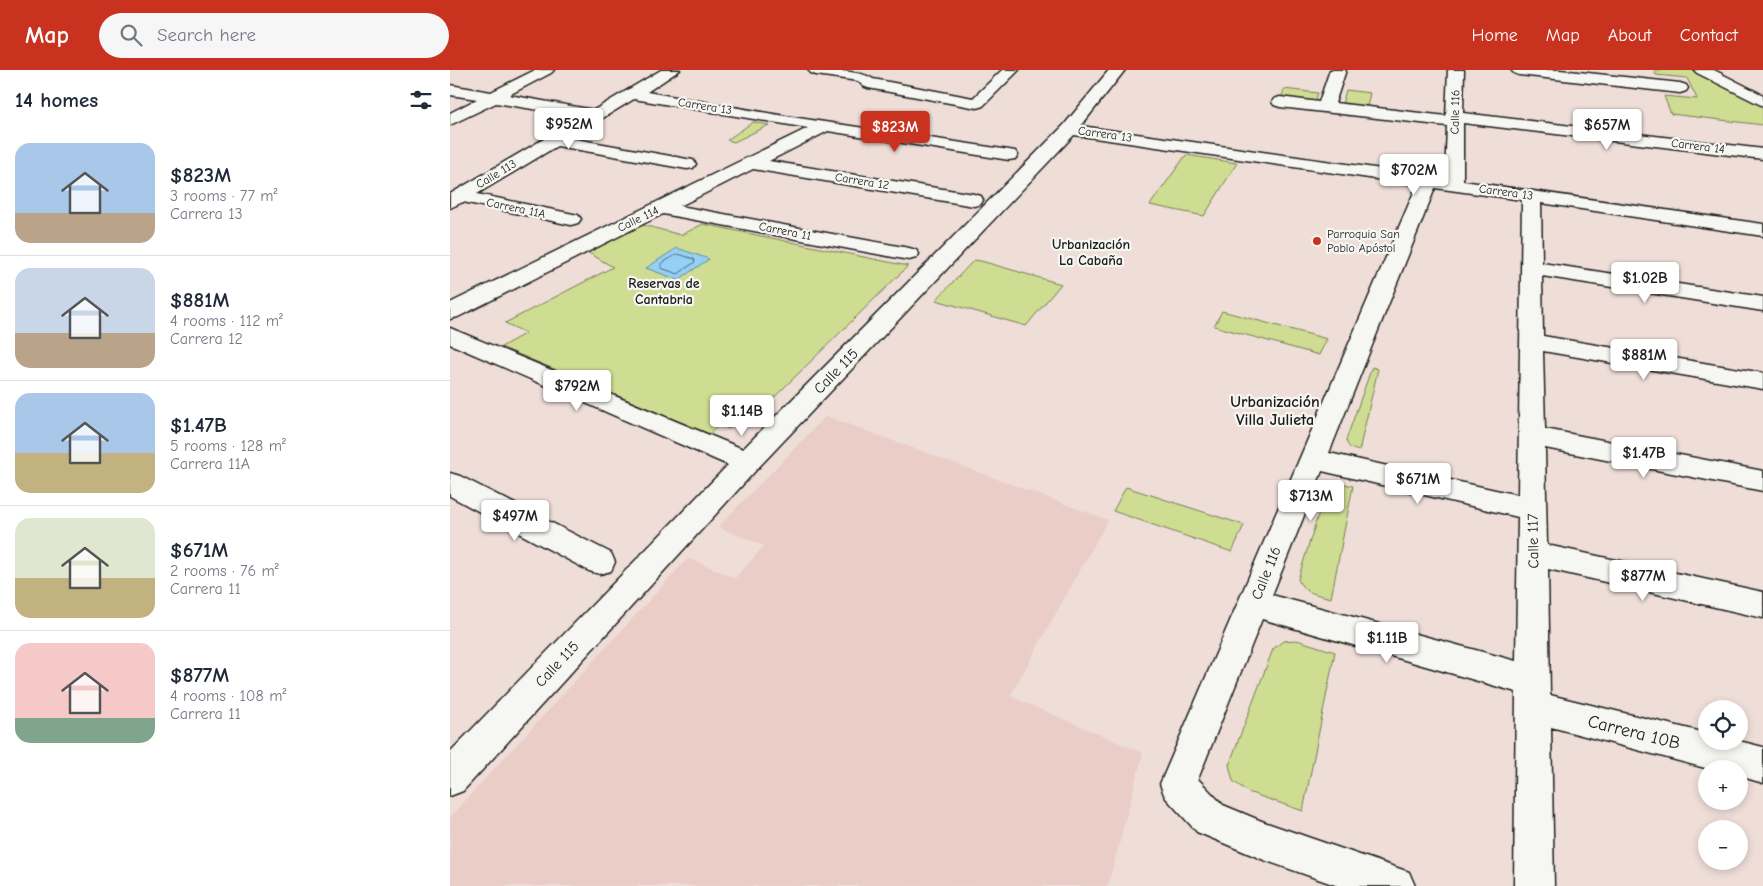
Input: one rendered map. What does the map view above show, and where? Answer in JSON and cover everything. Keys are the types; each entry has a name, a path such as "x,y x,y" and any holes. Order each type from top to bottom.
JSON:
{"street":[{"path":"450,120 546,70"},
{"name":"Calle 113","path":"455,199 672,70"},
{"path":"816,70 864,73 868,82 977,103 1010,70"},
{"name":"Calle 115","path":"450,778 747,462 1070,129 1117,70"},
{"path":"1325,108 1338,70"},
{"name":"Calle 116","path":"1395,886 1264,841 1210,819 1178,784 1313,459 1441,183 1454,119 1456,70"},
{"path":"1519,70 1680,88"},
{"path":"1702,70 1763,101"},
{"path":"1735,87 1763,82"},
{"path":"450,90 596,115"},
{"name":"Carrera 13","path":"632,94 1009,155"},
{"name":"Carrera 14","path":"1280,102 1325,108 1454,119 1763,154"},
{"name":"Calle 114","path":"450,312 826,126"},
{"name":"Carrera 13","path":"1070,129 1763,230"},
{"path":"554,140 686,164"},
{"name":"Carrera 12","path":"750,163 974,200"},
{"name":"Calle 117","path":"1531,196 1534,886"},
{"name":"Carrera 11A","path":"455,199 571,219"},
{"name":"Carrera 11","path":"660,208 909,254"},
{"path":"1532,268 1763,304"},
{"path":"450,335 747,462"},
{"path":"1532,342 1763,381"},
{"path":"1532,436 1763,480"},
{"path":"1313,459 1532,509"},
{"path":"450,483 600,562"},
{"path":"1533,554 1763,605"},
{"name":"Carrera 10B","path":"1254,603 1533,694 1763,765"}],"shaded area":[{"path":"826,416 1108,520 1010,696 1143,753 1108,886 450,886 450,817 688,558 735,578 764,546 718,527"}],"green space":[{"path":"1654,70 1698,70 1763,103 1763,125 1671,114 1664,96 1697,99 1687,78 1656,75"},
{"path":"1284,89 1318,93 1315,101 1282,97"},
{"path":"1346,90 1370,93 1367,107 1342,104"},
{"path":"753,122 769,125 734,142 727,140"},
{"path":"1186,155 1237,163 1204,216 1150,205"},
{"path":"703,224 908,266 746,425 736,422 729,429 719,425 709,434 501,347 526,333 505,323 613,267 587,252 643,225 681,235"},
{"path":"974,260 1061,284 1026,326 936,300"},
{"path":"1222,311 1327,339 1319,355 1214,326"},
{"path":"1372,367 1378,369 1359,451 1351,448 1346,440"},
{"path":"1345,484 1353,486 1331,598 1307,591 1298,579 1326,490 1333,485"},
{"path":"1126,487 1244,525 1232,552 1113,511"},
{"path":"1297,640 1335,652 1303,811 1248,792 1233,781 1229,765 1273,649 1283,641"}],"water":[{"path":"677,248 709,259 678,280 646,268"}],"place":[{"name":"Parroquia San Pablo Apóstol","path":"1317,241"}],"district":[{"name":"Urbanización La Cabaña","path":"1091,252"},
{"name":"Reservas de Cantabria","path":"664,292"},
{"name":"Urbanización Villa Julieta","path":"1275,410"}]}
